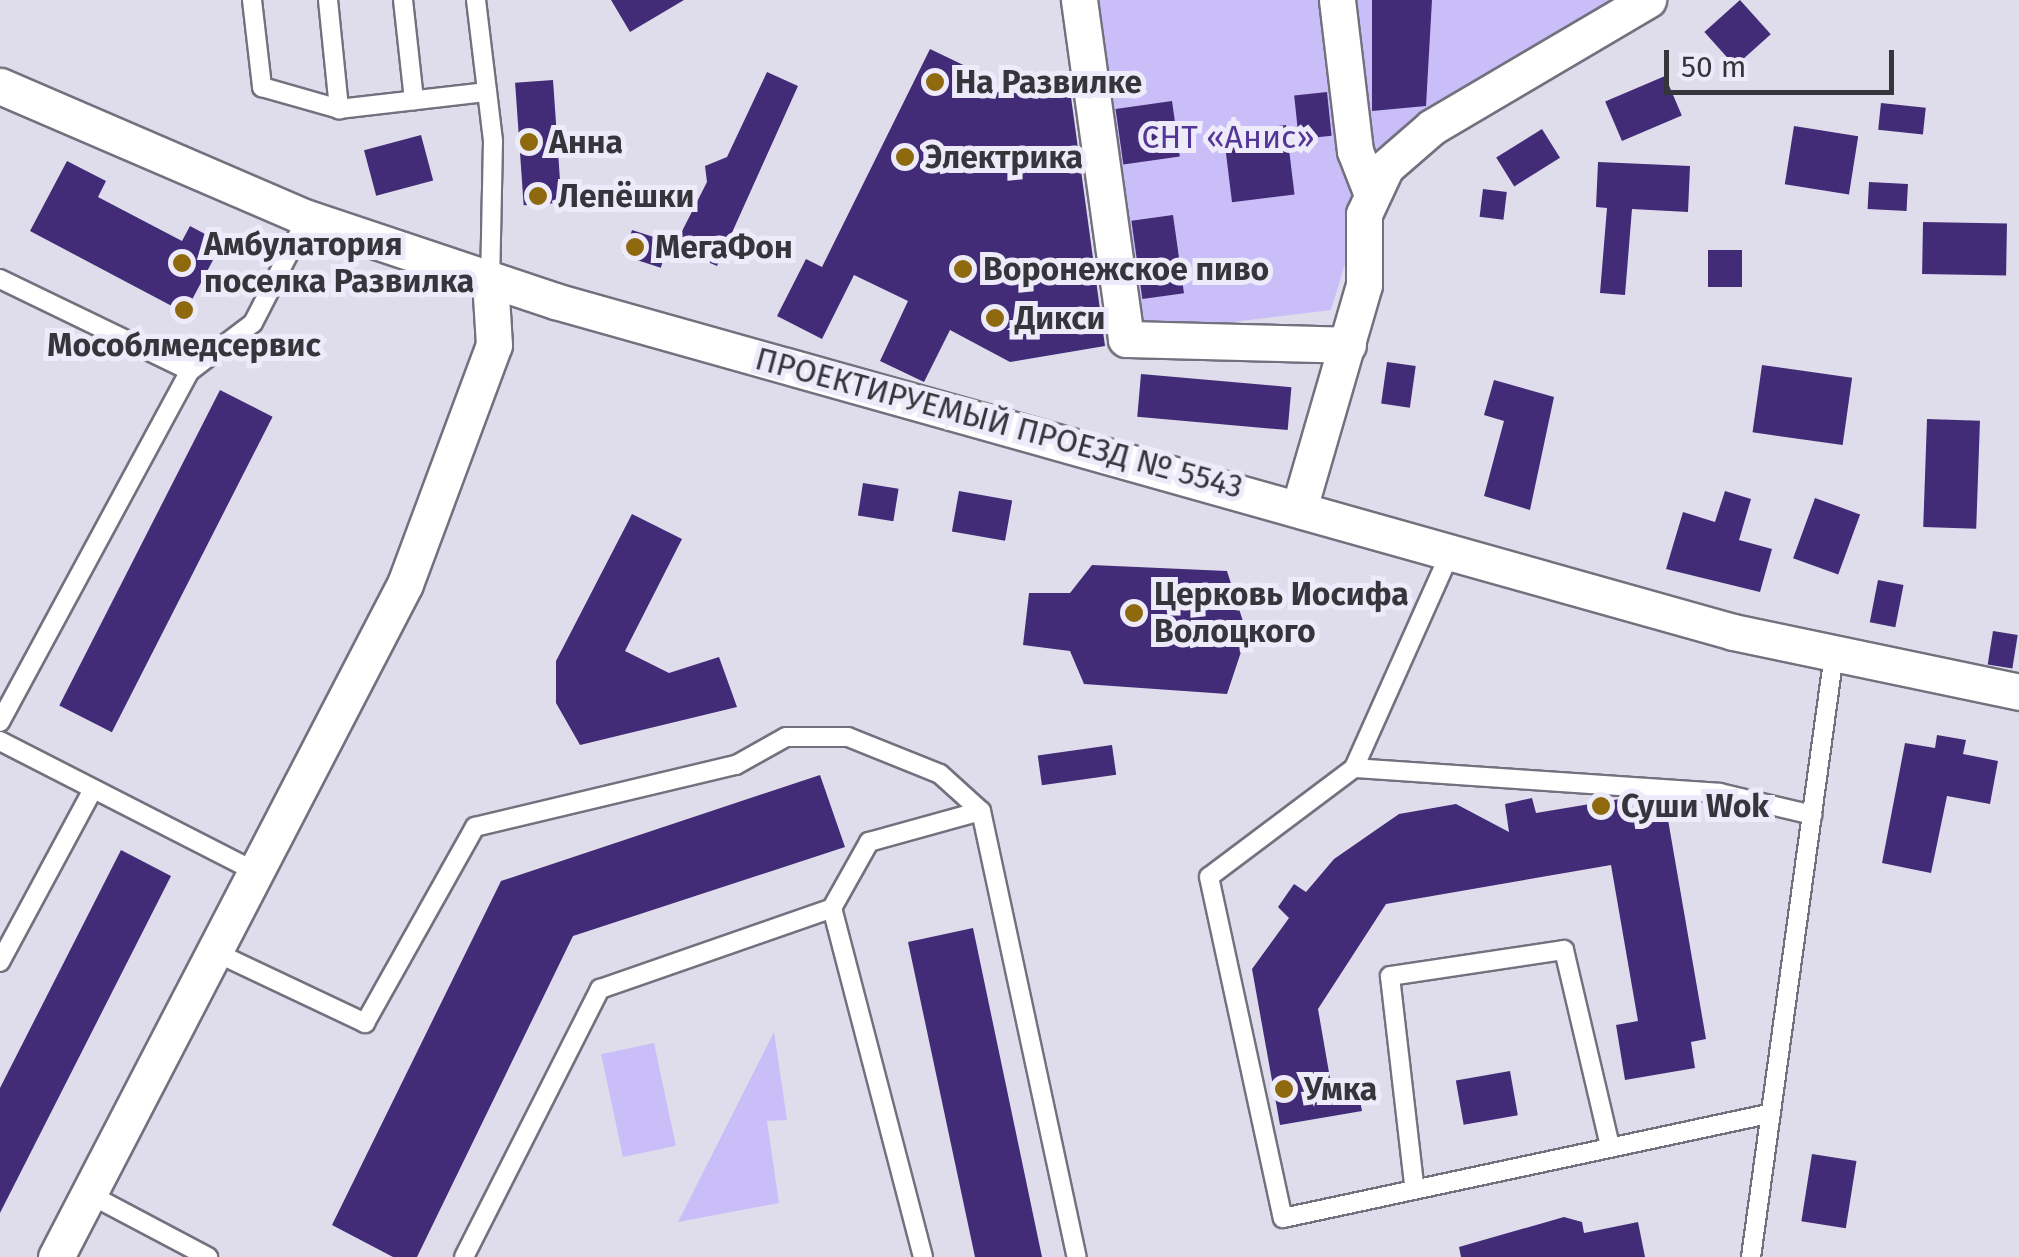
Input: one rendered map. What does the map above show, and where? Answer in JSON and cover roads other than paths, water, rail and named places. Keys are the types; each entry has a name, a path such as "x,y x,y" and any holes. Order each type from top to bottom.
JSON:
{"street":[{"path":"1079,0 1126,339 1348,346"},
{"path":"1300,506 1364,285 1370,192 1355,151 1337,0"},
{"path":"1370,192 1432,128 1628,5"},
{"name":"ПРОЕКТИРУЕМЫЙ ПРОЕЗД № 5543","path":"0,86 307,218 490,279 1834,654 2019,692"},
{"path":"56,1257 261,875 405,584 494,345 490,279"}],"lane":[{"path":"252,0 262,87 340,109 486,92"},
{"path":"328,0 340,109"},
{"path":"403,0 414,100"},
{"path":"476,0 486,92 490,279"},
{"path":"0,722 190,372 252,323 307,218"},
{"path":"0,279 190,372"},
{"path":"1451,550 1354,768 1209,877 1283,1218 1414,1184 1609,1142 1771,1113"},
{"path":"1751,1257 1834,654"},
{"path":"217,953 365,1023 475,827 736,765 786,737 848,737 940,774 981,811 1077,1257"},
{"path":"0,742 261,875"},
{"path":"1354,768 1720,793 1812,815"},
{"path":"0,962 93,789"},
{"path":"464,1257 600,990 832,908 870,842 981,811"},
{"path":"832,908 923,1257"},
{"path":"1414,1184 1390,976 1564,950 1609,1142"},
{"path":"89,1194 208,1257"}],"place":[{"name":"На Развилке","path":"935,82"},
{"name":"Анна","path":"529,142"},
{"name":"Электрика","path":"905,157"},
{"name":"Лепёшки","path":"538,196"},
{"name":"МегаФон","path":"635,247"},
{"name":"Амбулатория поселка Развилка","path":"182,263"},
{"name":"Воронежское пиво","path":"963,269"},
{"name":"Мособлмедсервис","path":"184,310"},
{"name":"Дикси","path":"995,318"},
{"name":"Церковь Иосифа Волоцкого","path":"1134,613"},
{"name":"Суши Wok","path":"1601,806"},
{"name":"Умка","path":"1284,1089"}],"park label":[{"name":"СНТ «Анис»","path":"1228,137"}]}
